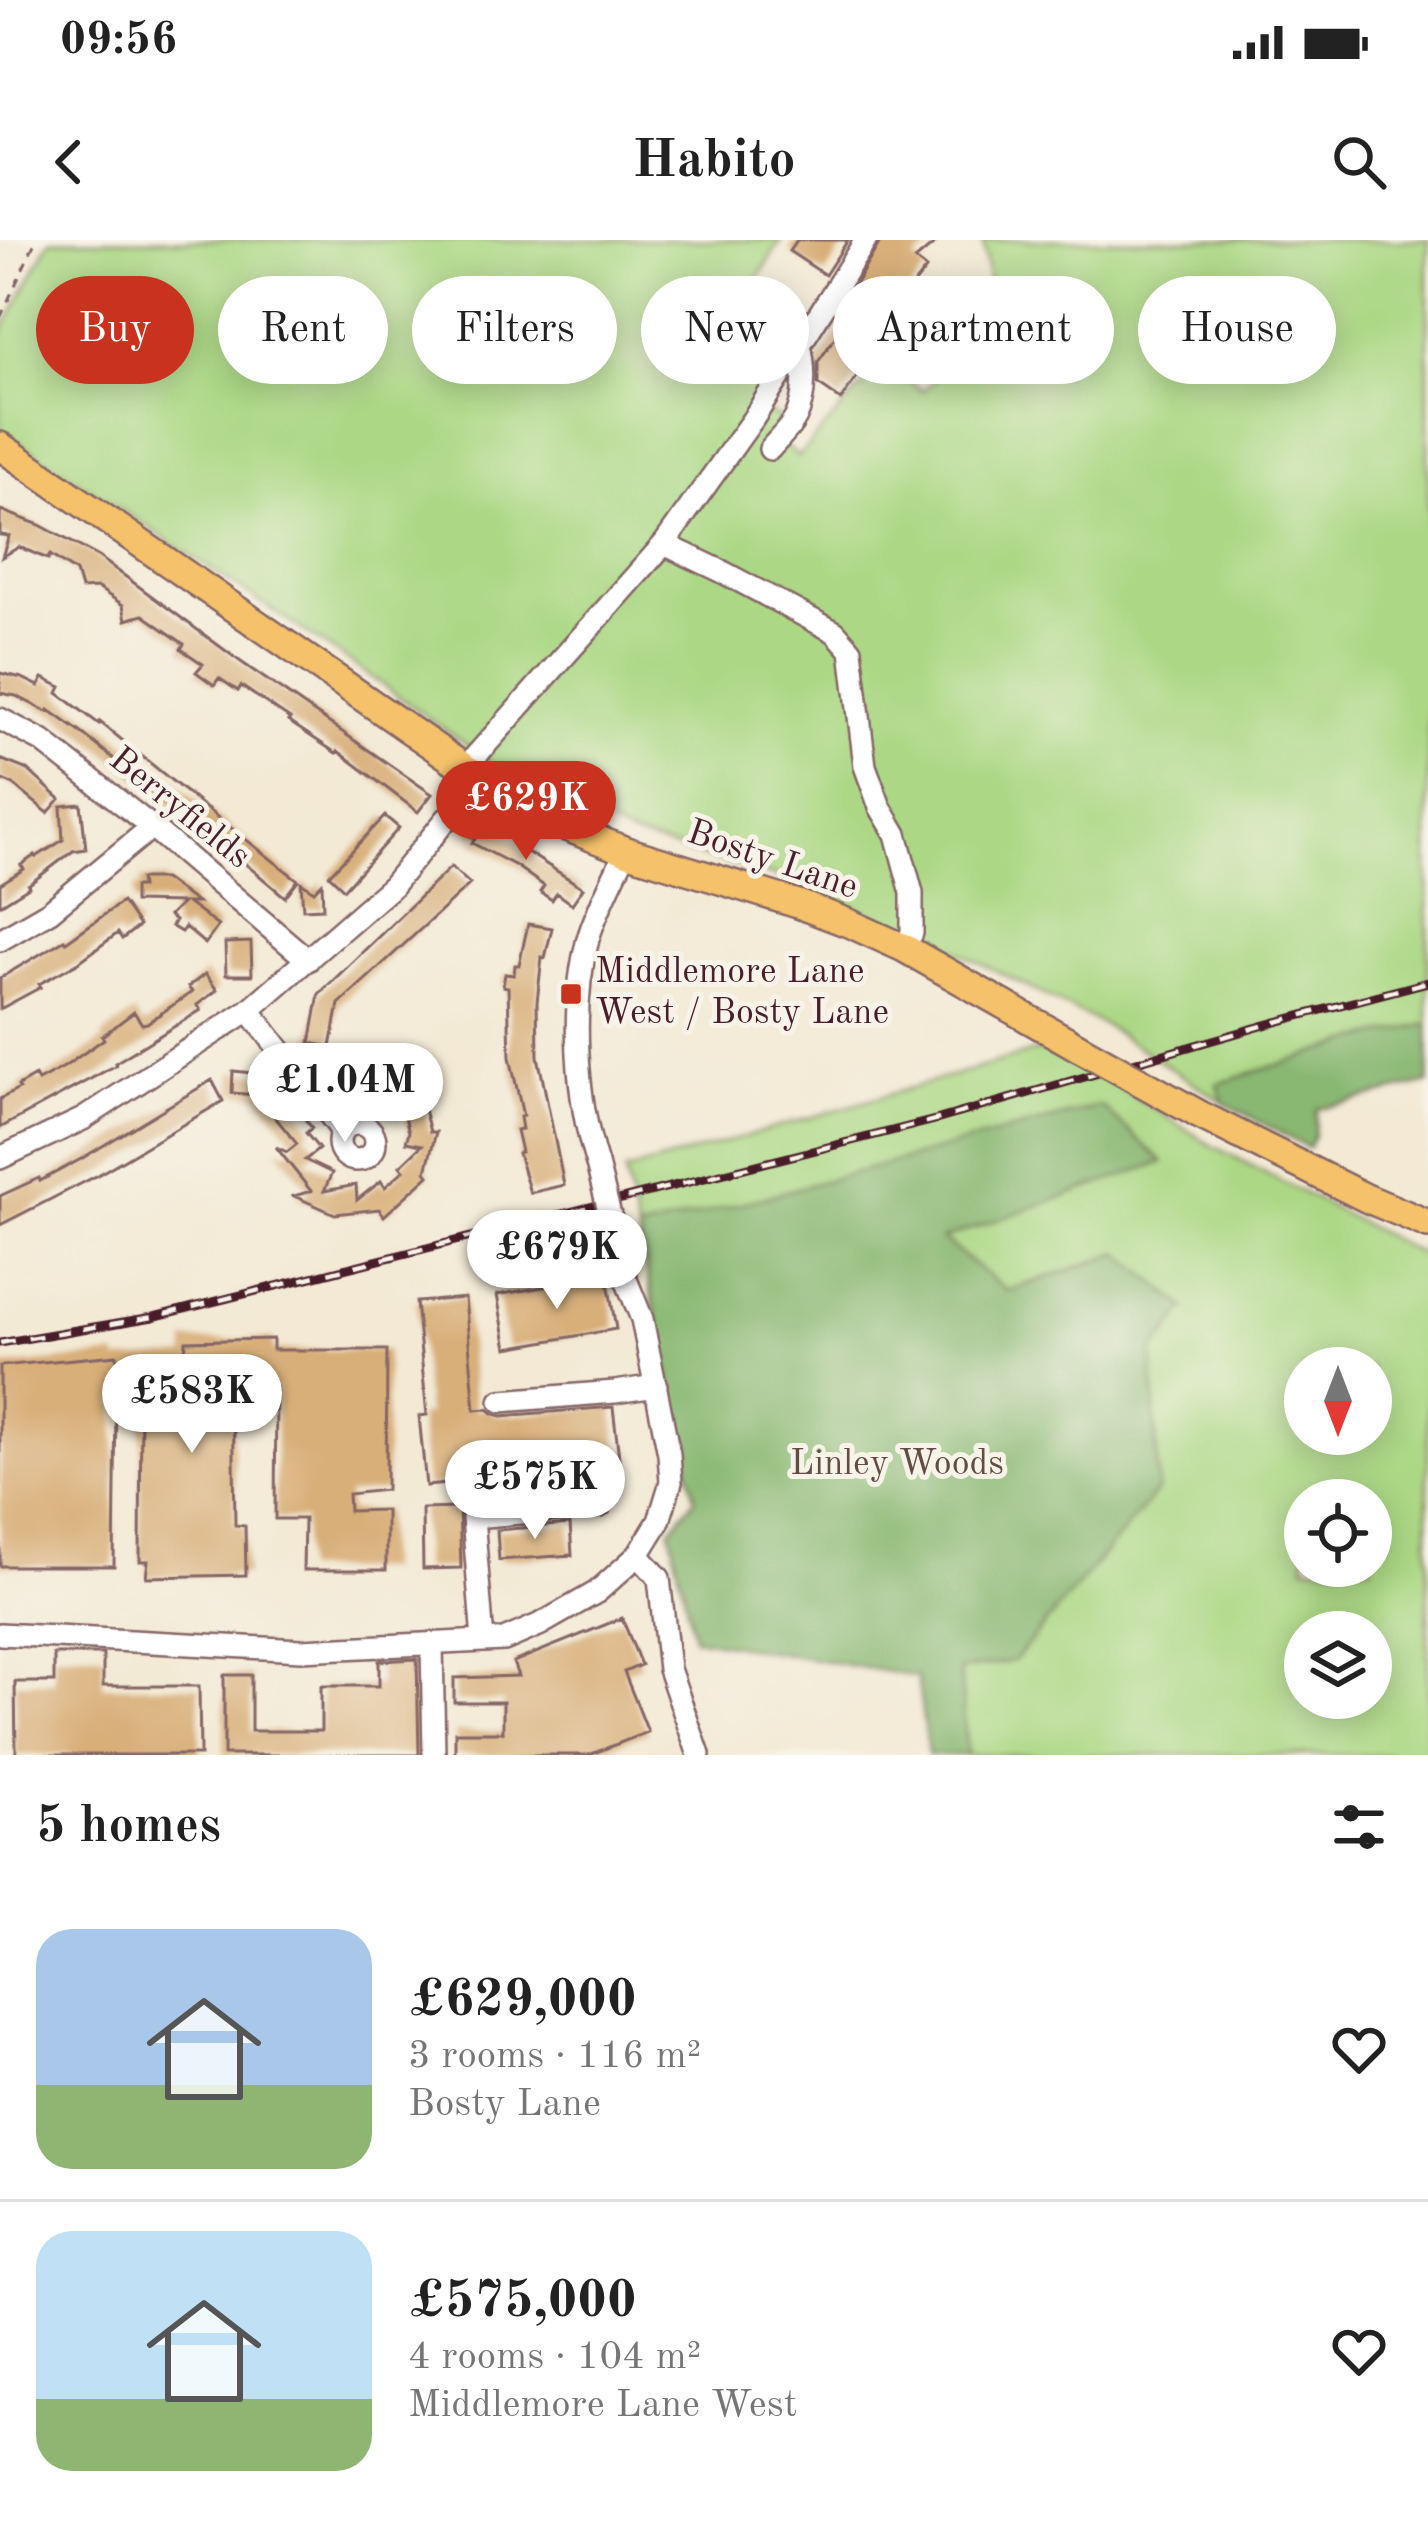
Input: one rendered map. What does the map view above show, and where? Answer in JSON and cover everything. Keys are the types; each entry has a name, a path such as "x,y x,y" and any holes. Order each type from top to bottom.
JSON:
{"main road":[{"name":"Bosty Lane","path":"0,446 472,773 549,820 626,851 798,904 904,948 1200,1115 1428,1224"}],"street":[{"path":"809,330 866,240"},
{"path":"0,1158 83,1119 250,1010 392,886 472,773 664,544 775,384"},
{"path":"770,449 798,411 801,384"},
{"path":"664,544 835,632 851,650 866,766 880,807 896,834 912,893 912,933 904,948"},
{"name":"Berryfields","path":"0,719 42,741 152,827 308,960"},
{"path":"0,940 50,911 152,827"},
{"path":"0,1634 301,1650 504,1640 597,1592 638,1555 659,1521 671,1481 642,1319 592,1147 578,1057 577,990 589,934 626,851"},
{"path":"250,1010 342,1131"},
{"path":"501,1401 656,1387"},
{"path":"483,1641 473,1517 600,1506"},
{"path":"638,1555 659,1578 669,1669 699,1755"},
{"path":"431,1643 434,1755"}],"path":[{"path":"0,318 36,240"}],"green space":[{"path":"50,240 781,240 760,276 641,276 641,384 766,384 754,406 783,420 781,443 798,457 865,384 913,384 923,391 930,384 1114,384 1114,276 988,276 983,240 1428,240 1428,1083 1267,1125 1107,1027 933,939 796,882 631,836 510,776 343,657 0,429 0,336"},
{"path":"1428,1024 1428,1083 1317,1109 1308,1148 1225,1103 1217,1084 1360,1039"},
{"path":"1054,1046 1208,1143 1428,1258 1428,1755 967,1755 959,1670 694,1638 670,1530 695,1499 625,1172"},
{"name":"Linley Woods","path":"1101,1106 1163,1162 942,1239 1007,1291 1119,1253 1186,1308 1153,1352 1158,1490 1014,1661 960,1670 967,1755 928,1755 917,1677 694,1638 670,1530 695,1499 639,1231"}],"building":[{"path":"797,240 848,240 825,275 789,251"},
{"path":"881,240 939,240 915,260 926,269 920,276 860,276"},
{"path":"833,340 833,384 852,384 841,400 818,384 818,362"},
{"path":"0,510 40,525 99,557 432,794 418,812 241,686 238,691 219,678 214,685 196,672 203,664 181,649 184,644 143,615 126,620 123,605 98,588 81,589 76,572 50,555 48,559 19,547 2,557 9,536 0,535"},
{"path":"0,673 39,686 43,678 61,687 58,693 298,880 285,897 83,734 49,710 0,693"},
{"path":"0,759 28,770 60,799 48,813 0,779"},
{"path":"81,804 86,849 73,851 0,905 0,884 24,869 21,865 35,855 63,840 61,806"},
{"path":"385,816 399,828 344,889 329,875"},
{"path":"486,824 583,888 572,904 557,893 552,900 540,892 544,886 516,866 472,843 475,839 468,835 474,825 482,830"},
{"path":"451,867 470,884 339,1004 331,1047 310,1043 319,994"},
{"path":"140,879 164,879 197,903 187,903 218,926 205,944 185,927 181,932 171,926 175,921 169,916 182,903 134,902 134,887 141,887"},
{"path":"301,882 314,891 322,883 323,908 303,909"},
{"path":"122,902 139,926 122,939 118,933 39,984 41,987 0,1009 0,978 66,942"},
{"path":"528,924 552,928 542,957 537,1002 538,1056 564,1185 530,1193 518,1153 516,1130 522,1129 523,1116 510,1057 508,987 503,986 505,974 514,975 519,965"},
{"path":"251,942 252,975 226,975 225,943"},
{"path":"205,974 217,990 197,1005 201,1010 116,1065 0,1128 0,1099 35,1076 38,1081 64,1067 134,1012 142,1024 147,1023 192,992 188,987"},
{"path":"345,1050 368,1077 352,1090 329,1063"},
{"path":"383,1070 409,1102 421,1098 430,1132 436,1132 426,1171 429,1175 384,1216 379,1209 335,1214 294,1196 311,1191 276,1147 287,1152 297,1144 257,1095 232,1093 233,1071 271,1075 312,1128 306,1133 319,1149 305,1160 332,1173 324,1191 356,1185 357,1200 381,1181 385,1187 422,1145 406,1142 409,1132 404,1113 395,1116 391,1100 381,1108 364,1087"},
{"path":"212,1080 223,1101 96,1176 0,1225 0,1196 81,1159"},
{"path":"607,1276 616,1329 507,1348 497,1295"},
{"path":"465,1298 475,1410 488,1409 502,1416 613,1407 620,1466 426,1486 419,1416 427,1415 416,1302"},
{"path":"273,1339 273,1350 387,1350 386,1490 348,1494 349,1511 386,1510 386,1570 303,1570 304,1519 275,1519 276,1387 233,1388 235,1525 245,1526 246,1575 146,1577 148,1561 140,1561 141,1398 116,1400 114,1566 0,1566 0,1366 117,1355 117,1360 185,1356 186,1341"},
{"path":"459,1508 461,1568 423,1569 422,1509"},
{"path":"570,1524 572,1555 499,1560 497,1530"},
{"path":"622,1618 641,1665 624,1672 648,1732 589,1755 455,1755 455,1732 503,1732 503,1702 454,1702 454,1678 518,1676 513,1662"},
{"path":"54,1654 103,1654 103,1686 199,1686 200,1755 16,1755 15,1682 54,1682"},
{"path":"417,1659 419,1755 224,1755 224,1675 251,1675 251,1731 321,1731 321,1686 379,1686 379,1661"}],"railway":[{"path":"0,1343 153,1317 939,1119 1428,982"}],"place":[{"name":"Middlemore Lane West / Bosty Lane","path":"571,994"}]}
